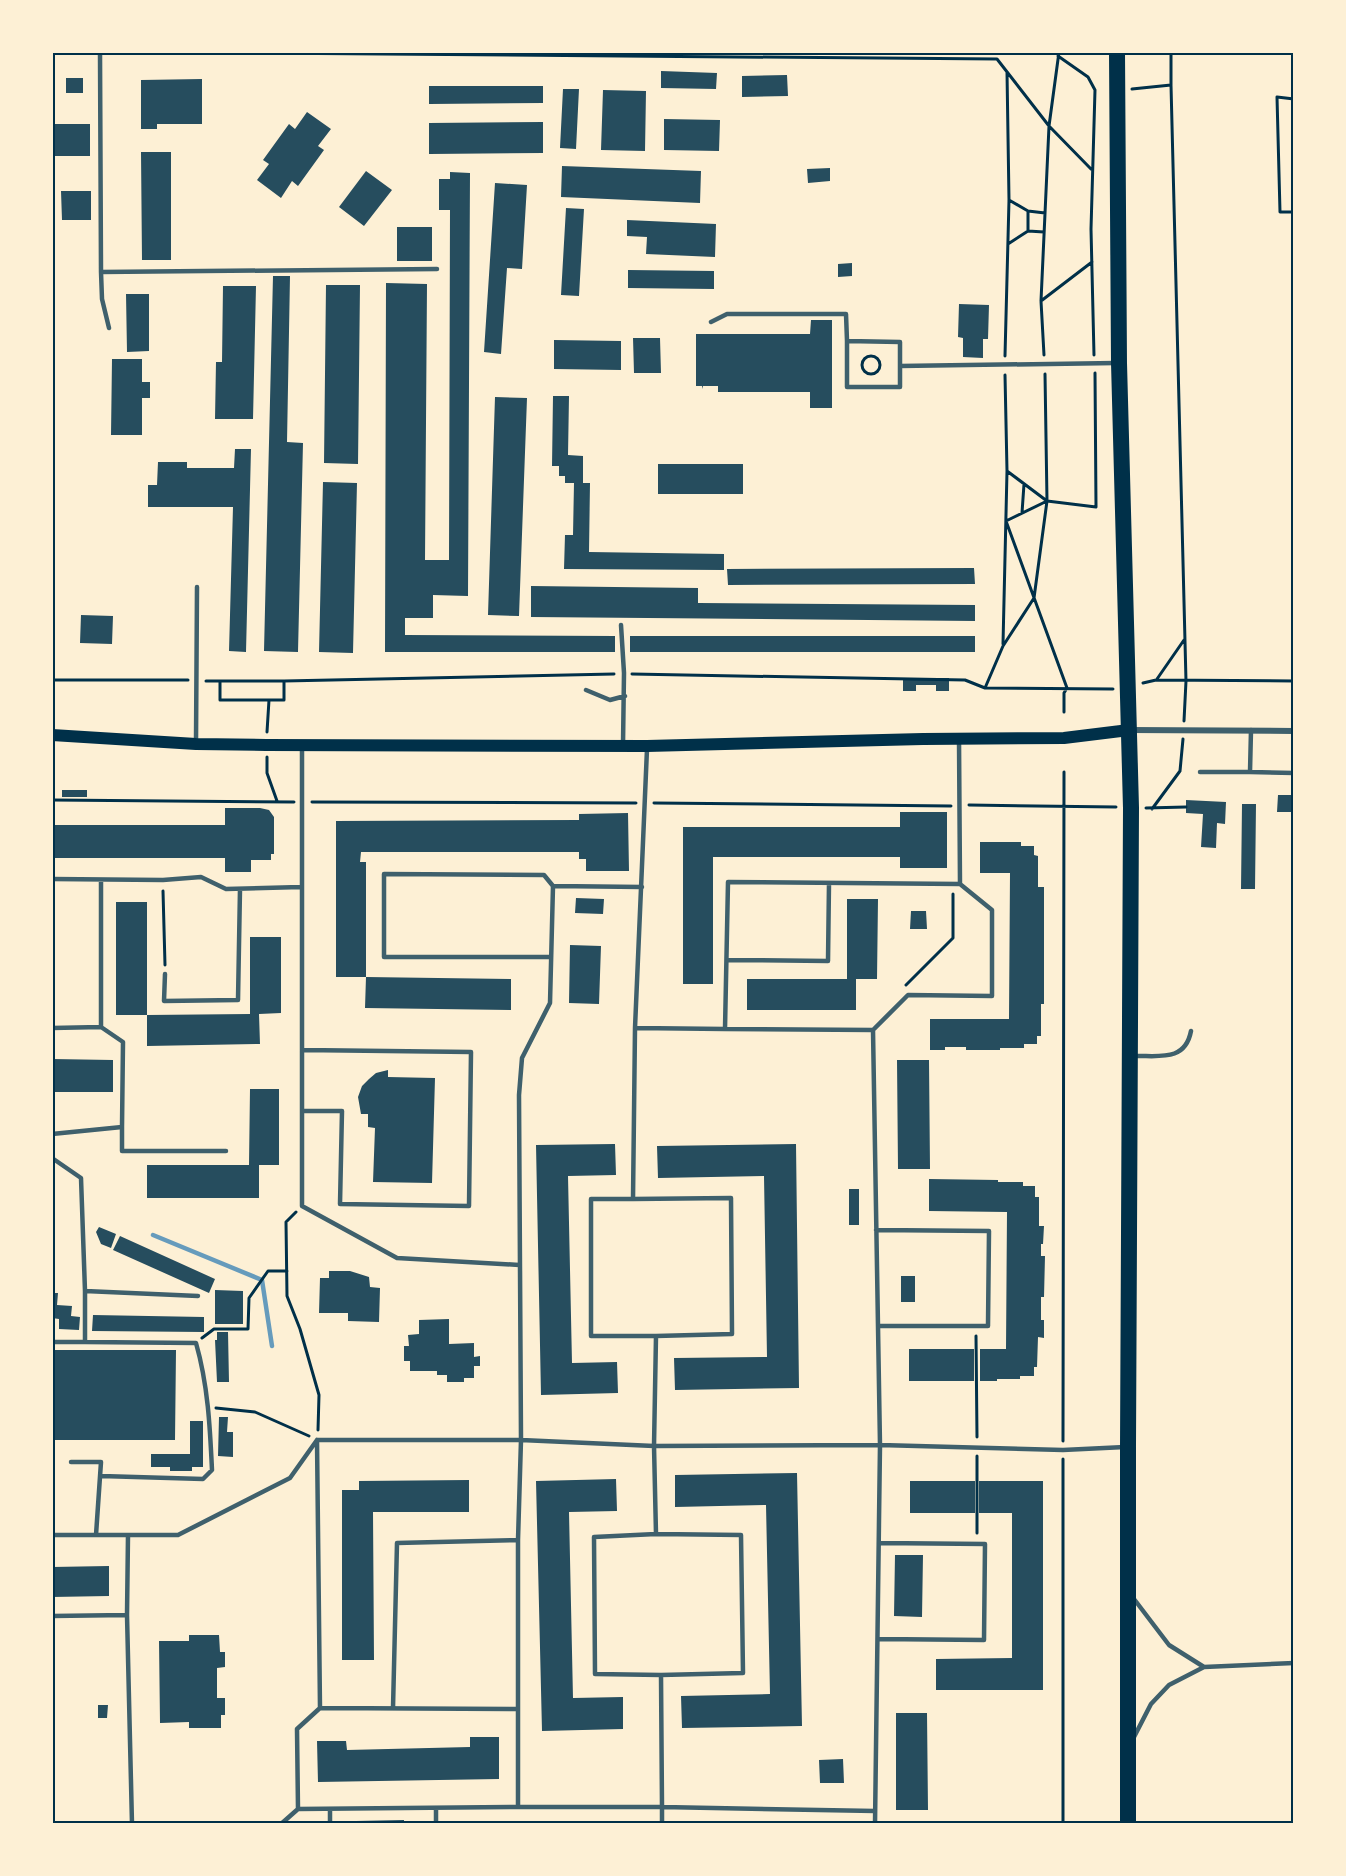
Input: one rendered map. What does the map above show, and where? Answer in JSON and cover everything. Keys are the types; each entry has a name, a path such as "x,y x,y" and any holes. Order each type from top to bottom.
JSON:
{"highway":[{"path":"1117,52 1119,363 1131,808 1128,1824"}],"main road":[{"path":"52,735 196,744 302,746 647,746 959,738 1064,738 1129,730"}],"street":[{"path":"1129,730 1293,731"}],"lane":[{"path":"100,53 101,272 102,299 109,328"},
{"path":"101,272 437,269"},
{"path":"711,322 727,314 846,314 847,387 900,387 900,342 847,341"},
{"path":"900,366 1119,363"},
{"path":"196,744 197,587"},
{"path":"621,625 625,696 623,746"},
{"path":"586,690 610,700 625,696"},
{"path":"1250,772 1251,730"},
{"path":"959,738 960,884"},
{"path":"302,746 300,887 302,1206 397,1258 519,1265"},
{"path":"633,1199 635,1028 647,746"},
{"path":"1200,772 1293,773"},
{"path":"518,1807 518,1540 521,1440 519,1095 522,1058 550,1003 553,886 544,876 384,874 384,957 550,957"},
{"path":"52,879 163,880 201,877 226,889 300,887"},
{"path":"101,880 101,1027"},
{"path":"635,1028 725,1029 873,1030 908,995 992,996 992,910 960,884 728,882 725,1029"},
{"path":"727,960 828,961 829,883"},
{"path":"553,886 642,887"},
{"path":"165,974 164,1001 238,1000 240,888"},
{"path":"52,1028 101,1027 123,1041 122,1151 226,1151"},
{"path":"873,1030 880,1445 875,1824"},
{"path":"1130,1056 1176,1054 1189,1042 1191,1031"},
{"path":"302,1050 471,1052 469,1206 340,1204 342,1111 302,1111"},
{"path":"52,1134 122,1127"},
{"path":"52,1158 81,1178 85,1342"},
{"path":"732,1198 732,1334 656,1336 591,1336 591,1199 732,1198"},
{"path":"876,1230 989,1231 988,1326 878,1326"},
{"path":"85,1291 198,1296"},
{"path":"656,1336 654,1446 656,1534"},
{"path":"52,1342 196,1343 204,1370 209,1407 212,1470 203,1479 100,1476"},
{"path":"317,1440 521,1440 654,1446 977,1446 1063,1450 1128,1447"},
{"path":"52,1535 178,1535 290,1478 317,1440"},
{"path":"317,1440 320,1708"},
{"path":"71,1462 100,1462 96,1535"},
{"path":"656,1534 741,1535 743,1673 661,1675 595,1674 594,1537 656,1534"},
{"path":"128,1535 127,1615 132,1824"},
{"path":"393,1708 397,1543 518,1540"},
{"path":"878,1638 984,1640 986,1544 879,1543"},
{"path":"1128,1592 1169,1645 1204,1667"},
{"path":"52,1616 127,1615"},
{"path":"1128,1748 1151,1704 1168,1685 1204,1667 1293,1663"},
{"path":"661,1675 662,1824"},
{"path":"298,1809 297,1729 320,1708 517,1709"},
{"path":"281,1824 298,1809 662,1807 875,1811"},
{"path":"436,1808 436,1824"},
{"path":"330,1809 330,1824"}],"path":[{"path":"127,52 997,59 1049,126 1091,169"},
{"path":"1152,809 1180,771 1186,681 1171,52"},
{"path":"52,53 100,53"},
{"path":"1007,471 1047,501 1096,507 1091,169 1095,90 1088,77 1058,56"},
{"path":"1117,91 1171,85"},
{"path":"1293,99 1276,98 1280,212 1293,212"},
{"path":"1009,200 1028,212 1045,213"},
{"path":"1028,212 1028,231"},
{"path":"1008,244 1028,231 1044,232"},
{"path":"1041,301 1092,262"},
{"path":"872,355 879,358 881,365 878,372 871,375 864,372 862,365 865,358 872,355"},
{"path":"1022,513 1024,484"},
{"path":"1047,501 1006,521 1067,688 1064,693 1064,712"},
{"path":"1156,680 1185,638"},
{"path":"1128,688 1156,680 1293,681"},
{"path":"220,681 220,700 284,700 284,681"},
{"path":"1063,1824 1064,772"},
{"path":"52,800 959,805 1152,809 1186,807"},
{"path":"163,880 165,974"},
{"path":"903,988 953,939 953,884"},
{"path":"209,1407 255,1412 317,1440 319,1395 300,1329 287,1296 286,1222 302,1206"},
{"path":"196,1343 214,1329 248,1329 249,1298 268,1271 287,1271"},
{"path":"975,1326 976,1544"}],"building":[{"path":"661,71 717,73 716,89 661,88"},
{"path":"787,75 788,96 742,97 742,76"},
{"path":"66,78 83,78 83,93 66,93"},
{"path":"202,79 202,124 157,124 157,129 141,129 141,80"},
{"path":"429,86 543,86 543,103 429,104"},
{"path":"563,89 579,89 576,149 560,148"},
{"path":"603,90 646,91 645,151 601,150"},
{"path":"307,112 331,129 318,146 324,150 298,186 292,181 281,198 257,180 269,164 263,160 289,124 295,129"},
{"path":"664,119 720,120 719,151 664,150"},
{"path":"543,122 543,153 429,154 429,123"},
{"path":"52,124 90,124 90,156 52,156"},
{"path":"141,152 171,152 171,260 142,260"},
{"path":"562,166 701,171 700,203 561,197"},
{"path":"830,168 830,181 808,183 807,169"},
{"path":"366,171 392,190 364,226 339,207"},
{"path":"450,172 470,173 468,596 433,595 433,618 405,618 405,635 615,636 615,652 385,652 386,283 427,284 425,560 449,560 450,210 439,210 439,179 450,179"},
{"path":"495,183 527,185 522,269 507,268 501,354 484,352"},
{"path":"61,191 91,191 91,220 62,220"},
{"path":"566,208 584,209 579,296 561,295"},
{"path":"627,220 716,224 715,257 646,254 647,237 627,236"},
{"path":"397,227 432,227 432,261 397,261"},
{"path":"852,263 852,276 838,277 838,264"},
{"path":"628,270 714,271 714,289 628,288"},
{"path":"273,276 290,276 287,442 303,443 298,652 264,651"},
{"path":"326,285 360,285 358,464 324,463"},
{"path":"223,286 256,286 253,419 215,419 216,362 222,362"},
{"path":"126,294 149,294 149,351 127,352"},
{"path":"959,304 989,305 988,339 983,339 983,358 963,357 963,338 958,337"},
{"path":"811,320 832,320 832,408 810,408 810,392 718,392 718,386 703,386 703,389 702,386 696,386 696,334 810,334"},
{"path":"633,338 660,338 661,373 634,373"},
{"path":"554,340 621,341 621,370 554,369"},
{"path":"112,359 142,359 142,382 150,382 150,398 142,398 142,435 111,435"},
{"path":"553,396 569,396 568,455 583,456 583,483 590,483 589,552 724,554 724,570 564,569 565,535 573,535 574,483 565,483 565,476 559,476 559,466 552,466"},
{"path":"495,397 527,398 519,616 488,615"},
{"path":"235,449 251,449 246,652 229,651 233,507 148,507 148,485 157,485 158,462 187,462 187,468 234,468"},
{"path":"658,464 743,464 743,494 658,494"},
{"path":"323,482 357,483 353,653 319,652"},
{"path":"974,568 975,584 728,585 727,569"},
{"path":"531,586 698,588 698,603 975,605 975,621 531,617"},
{"path":"81,615 113,616 112,644 80,643"},
{"path":"630,636 975,636 975,652 630,652"},
{"path":"903,678 949,678 949,691 936,691 936,685 916,685 916,691 903,691"},
{"path":"62,790 87,790 87,797 62,797"},
{"path":"1278,795 1294,795 1294,812 1277,812"},
{"path":"1186,800 1226,802 1225,824 1217,823 1216,848 1201,847 1203,814 1186,813"},
{"path":"1242,804 1256,804 1255,889 1241,889"},
{"path":"225,808 269,810 274,817 274,854 271,854 271,860 251,860 251,872 225,872 225,858 52,858 52,825 225,825"},
{"path":"900,812 947,812 947,868 900,868 900,857 713,857 713,984 683,984 683,827 900,827"},
{"path":"628,813 629,871 586,871 586,859 579,859 579,852 361,852 360,862 366,862 366,977 336,977 336,821 579,820 579,814"},
{"path":"980,842 1021,842 1021,846 1034,846 1034,855 1038,856 1038,887 1044,887 1044,1004 1041,1004 1041,1036 1037,1036 1037,1044 1024,1044 1024,1048 966,1050 966,1047 945,1047 945,1050 930,1050 930,1019 1009,1019 1010,873 980,873"},
{"path":"576,898 604,899 603,914 575,913"},
{"path":"847,899 878,899 877,979 856,979 856,1010 747,1010 747,979 847,979"},
{"path":"116,902 147,902 147,1015 116,1015"},
{"path":"911,911 926,911 927,929 910,929"},
{"path":"250,937 281,937 281,1013 259,1014 260,1044 147,1046 147,1015 250,1014"},
{"path":"570,945 601,946 599,1004 569,1003"},
{"path":"366,977 511,979 511,1010 365,1008"},
{"path":"52,1059 113,1060 113,1092 52,1092"},
{"path":"897,1060 929,1060 930,1169 898,1169"},
{"path":"388,1070 388,1077 435,1078 432,1183 373,1182 375,1128 368,1127 368,1114 361,1114 358,1097 362,1086 369,1079 376,1073"},
{"path":"250,1089 279,1089 279,1165 259,1165 259,1198 147,1198 147,1165 249,1165"},
{"path":"615,1144 616,1175 568,1176 572,1363 617,1362 618,1393 541,1395 536,1145"},
{"path":"796,1144 799,1388 675,1390 674,1358 767,1357 764,1176 658,1178 657,1146"},
{"path":"929,1179 998,1180 998,1182 1023,1182 1023,1186 1035,1186 1035,1197 1039,1197 1039,1226 1044,1226 1041,1256 1045,1256 1044,1297 1041,1297 1044,1338 1038,1337 1037,1367 1034,1367 1034,1376 980,1381 980,1349 1006,1349 1007,1212 929,1211"},
{"path":"849,1189 859,1189 859,1225 849,1225"},
{"path":"99,1227 116,1234 111,1248 101,1244 96,1232"},
{"path":"120,1236 215,1279 209,1293 113,1250"},
{"path":"329,1271 350,1271 369,1277 370,1287 380,1288 379,1322 348,1321 348,1313 319,1313 320,1278 329,1278"},
{"path":"901,1276 915,1276 915,1302 901,1302"},
{"path":"215,1290 243,1291 243,1324 215,1324"},
{"path":"52,1293 58,1293 57,1305 72,1306 71,1316 80,1317 79,1330 59,1329 59,1319 52,1318"},
{"path":"93,1315 204,1317 204,1332 92,1331"},
{"path":"449,1319 449,1344 474,1343 474,1357 480,1356 480,1366 474,1366 474,1378 464,1378 464,1382 447,1382 447,1375 437,1375 437,1371 410,1371 410,1361 404,1361 404,1346 409,1346 408,1335 419,1334 419,1320"},
{"path":"217,1332 228,1332 229,1382 217,1382 215,1340 217,1340"},
{"path":"909,1349 974,1349 974,1381 909,1381"},
{"path":"52,1350 176,1350 175,1440 52,1440"},
{"path":"219,1417 228,1417 227,1432 233,1432 233,1457 218,1456"},
{"path":"190,1421 203,1421 203,1467 192,1467 192,1471 170,1471 170,1467 151,1467 151,1454 190,1454"},
{"path":"797,1473 802,1726 682,1728 681,1696 770,1694 766,1505 675,1507 675,1475"},
{"path":"616,1479 617,1511 569,1512 573,1698 623,1697 623,1729 542,1731 536,1481"},
{"path":"469,1480 469,1512 373,1512 374,1660 342,1660 342,1490 359,1490 359,1481"},
{"path":"910,1481 975,1481 975,1513 910,1513"},
{"path":"979,1481 1043,1481 1043,1690 936,1690 936,1659 1012,1658 1012,1513 979,1513"},
{"path":"895,1555 923,1555 922,1617 894,1616"},
{"path":"109,1566 109,1596 52,1597 52,1567"},
{"path":"189,1635 219,1635 220,1652 225,1652 225,1667 217,1668 217,1698 225,1698 225,1715 221,1715 221,1728 189,1728 189,1722 160,1723 159,1641 189,1641"},
{"path":"98,1705 108,1705 107,1718 98,1718"},
{"path":"896,1713 927,1713 928,1810 896,1810"},
{"path":"470,1737 499,1737 499,1779 318,1782 317,1741 346,1741 347,1750 470,1747"},
{"path":"843,1759 844,1783 820,1783 819,1760"},
{"path":"404,1820 404,1824 356,1824 356,1821"}],"waterway":[{"path":"153,1235 262,1280 272,1346"}]}
